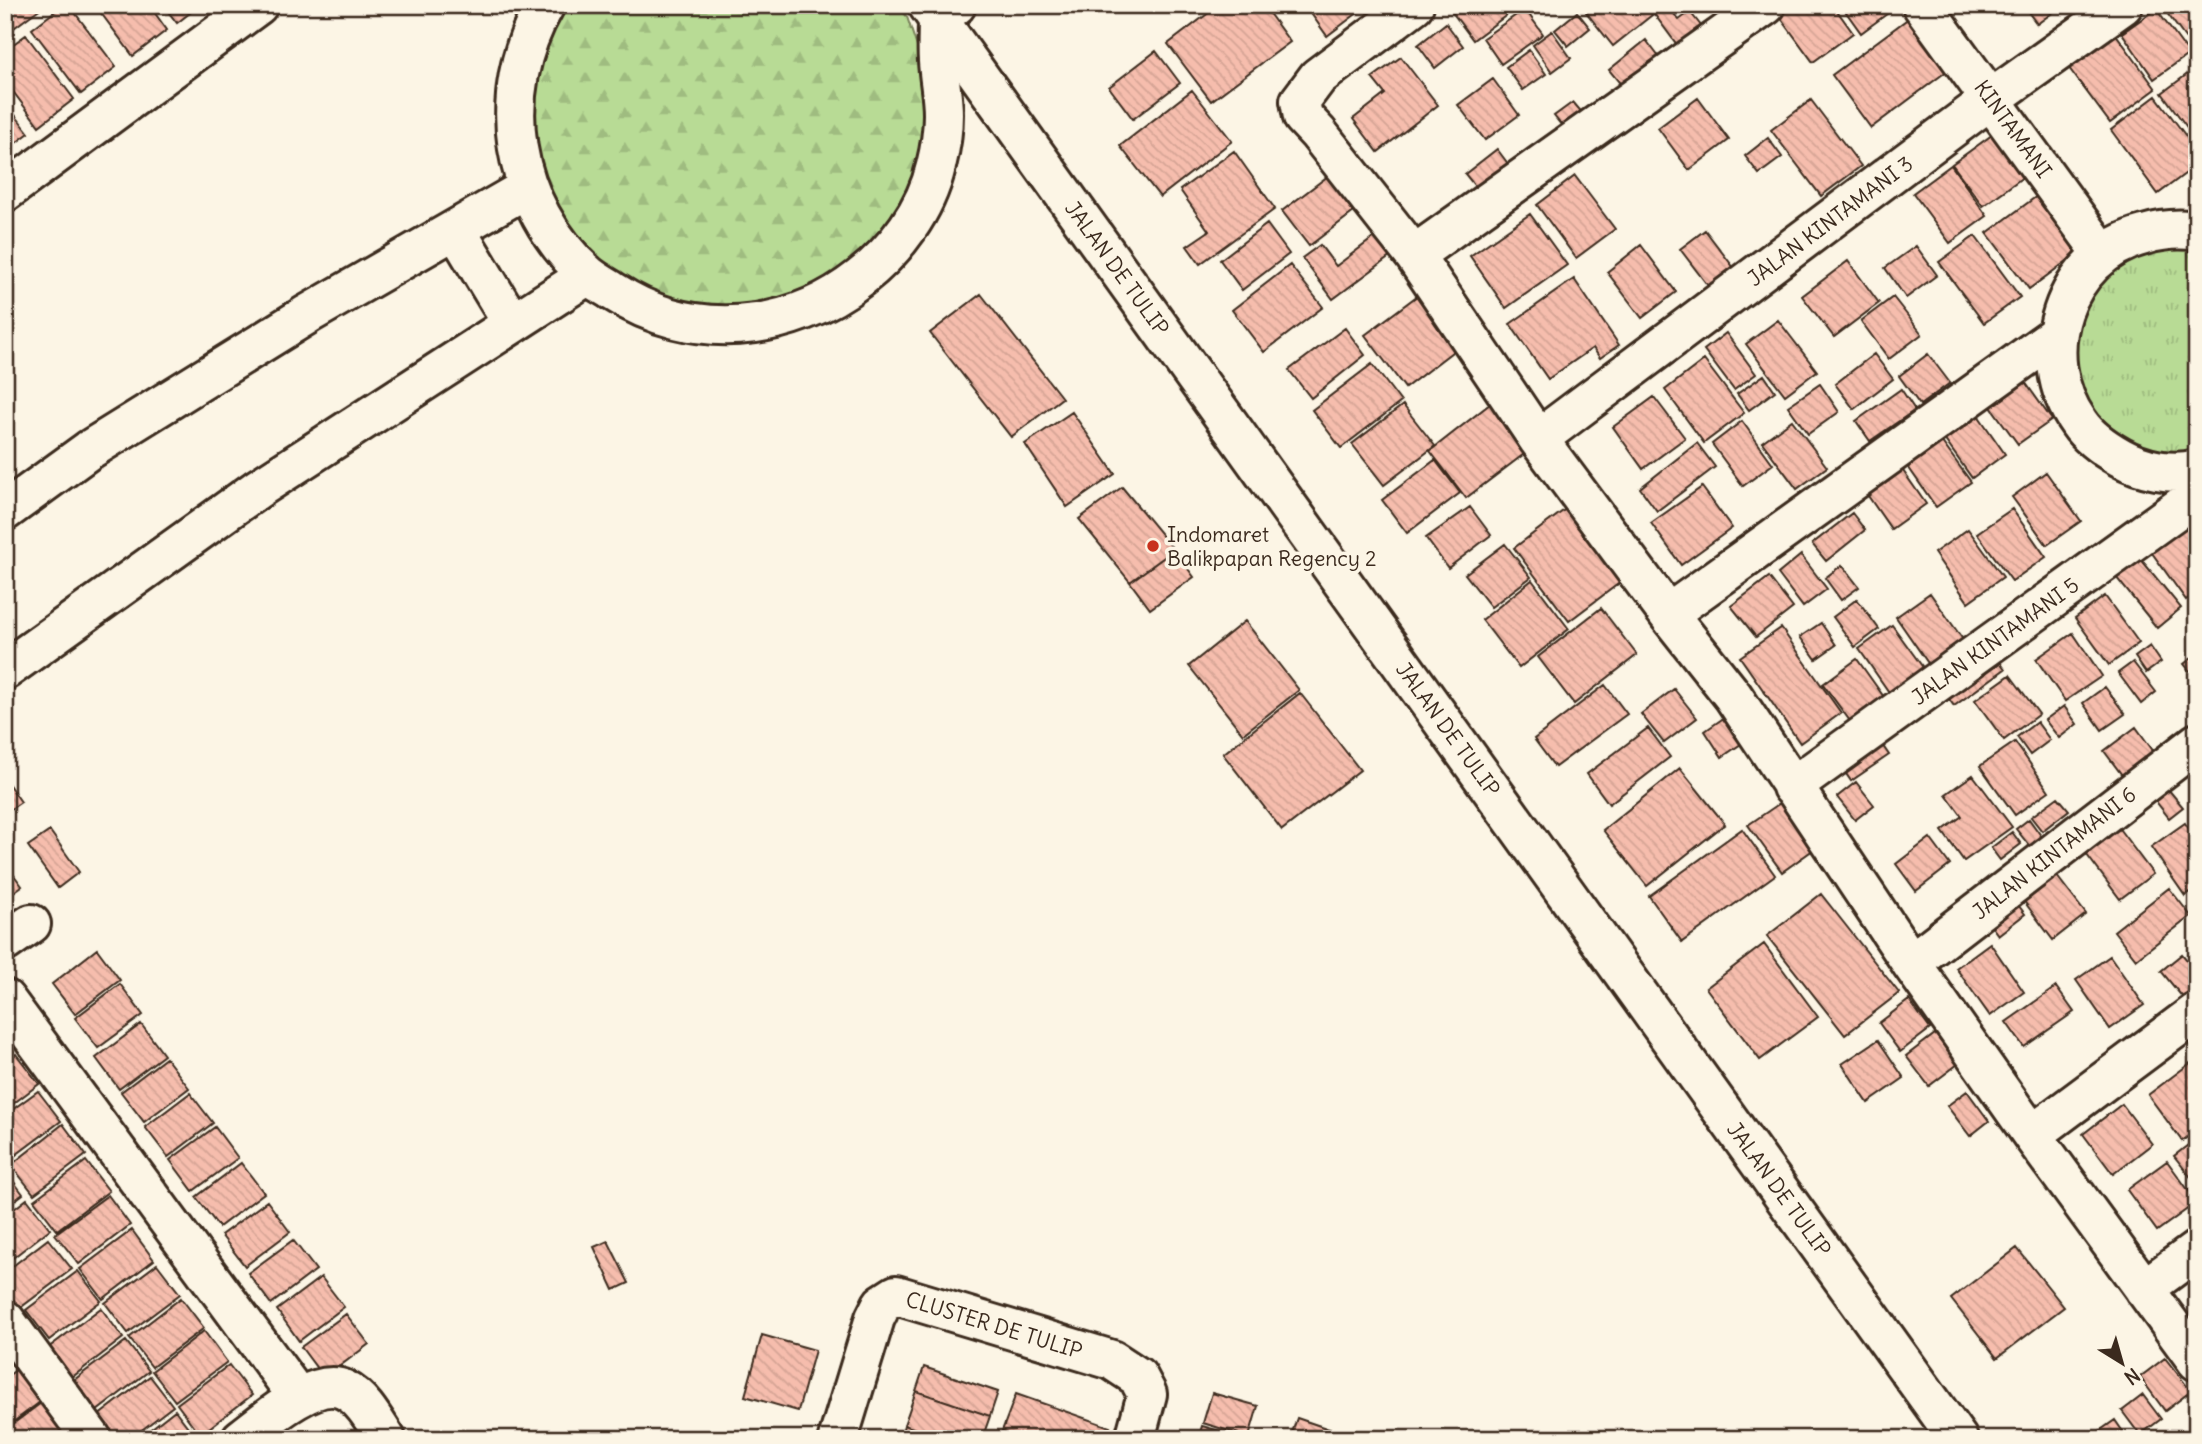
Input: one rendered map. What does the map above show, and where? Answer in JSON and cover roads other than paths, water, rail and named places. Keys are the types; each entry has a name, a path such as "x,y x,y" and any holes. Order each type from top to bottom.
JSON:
{"street":[{"path":"5,192 258,5"},
{"path":"545,5 531,30 516,82 515,136 527,188 552,235 588,275 634,305 684,322 738,326 791,317 840,294 883,261 915,218 936,168 943,115 937,61 941,10"},
{"path":"1414,5 1318,77 1300,101 1303,117 1414,255 1538,439 1668,614 1733,696 1911,963 2032,1135 2197,1361"},
{"path":"1414,255 1766,5"},
{"name":"KINTAMANI","path":"1923,5 2103,254"},
{"name":"JALAN KINTAMANI 3","path":"1538,439 1992,99 2123,5"},
{"name":"JALAN DE TULIP","path":"941,10 1958,1439"},
{"path":"5,511 89,450 308,314 527,188"},
{"path":"2196,229 2161,230 2141,235 2130,238 2103,254 2080,277 2064,304 2056,335 2056,366 2064,397 2079,425 2101,447 2129,462 2160,471 2197,469"},
{"path":"456,230 512,323"},
{"path":"5,670 258,488 588,275"},
{"path":"1668,614 2056,335"},
{"name":"JALAN KINTAMANI 5","path":"1793,788 2197,495"},
{"name":"JALAN KINTAMANI 6","path":"1911,963 2197,743"},
{"path":"5,999 298,1397"},
{"path":"2032,1135 2197,1012"},
{"path":"2144,1289 2197,1250"},
{"name":"CLUSTER DE TULIP","path":"838,1439 875,1318 882,1304 896,1295 1112,1360 1138,1377 1147,1394 1135,1439"},
{"path":"5,1320 92,1439"},
{"path":"241,1439 298,1397 327,1387 344,1389 362,1404 386,1439"}],"place":[{"name":"Indomaret Balikpapan Regency 2","path":"1153,546"}]}
